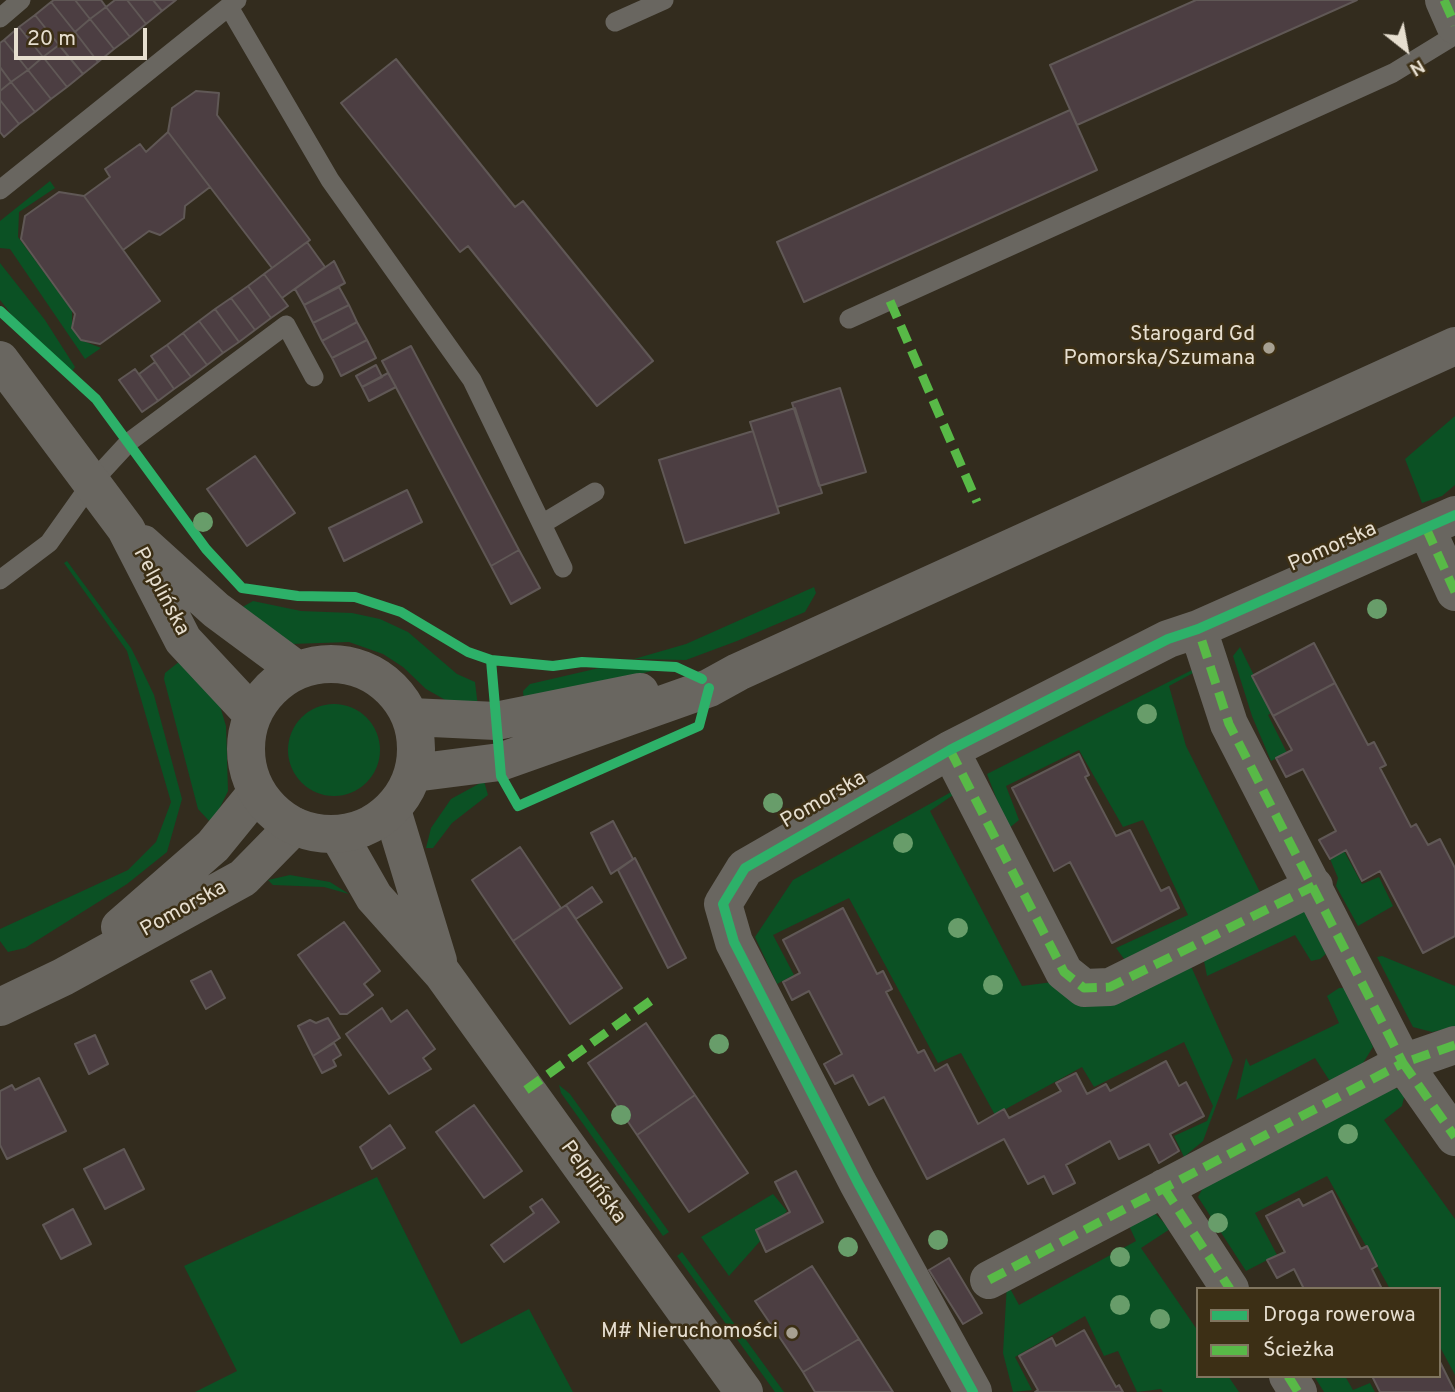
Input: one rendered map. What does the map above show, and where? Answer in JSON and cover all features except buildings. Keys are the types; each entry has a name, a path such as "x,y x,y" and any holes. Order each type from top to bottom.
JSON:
{"street":[{"path":"1444,0 1455,25"},
{"path":"414,773 500,762 709,688 738,672 1455,346"},
{"name":"Pelplińska","path":"0,360 93,481 126,529 183,640 253,715"},
{"name":"Pomorska","path":"973,1392 858,1184 734,942 723,904 745,868 950,750 1168,639 1198,629 1441,521 1455,593"},
{"name":"Pelplińska","path":"126,529 216,610 297,670"},
{"path":"1198,629 1229,724 1403,1063 1455,1137"},
{"path":"330,663 364,670 392,688 411,717 417,744 414,773 405,793 392,810 367,827 338,834 315,834 294,826 273,812 257,792 248,767 246,740 253,715 271,688 297,670 330,663"},
{"path":"411,717 496,721 738,672"},
{"path":"950,750 1064,972 1084,988 1110,987 1314,886"},
{"name":"Pomorska","path":"63,977 213,846 257,792"},
{"name":"Pelplińska","path":"392,810 442,973"},
{"name":"Pomorska","path":"0,1007 63,977 243,877 294,826"},
{"name":"Pelplińska","path":"338,834 374,897 442,973 744,1392"},
{"path":"989,1280 1403,1063 1455,1045"},
{"path":"1164,1188 1229,1287"}],"lane":[{"path":"0,18 21,0"},
{"path":"615,22 664,0"},
{"path":"0,190 233,3 330,180 472,380 563,568"},
{"path":"849,319 1393,73 1455,35"},
{"path":"0,580 49,543 93,481 136,436 286,325 314,377"},
{"path":"542,524 595,492"}],"green space":[{"path":"50,181 55,188 19,212 18,237 72,310 72,328 81,340 101,348 85,359 10,249 0,248 0,221"},
{"path":"0,263 45,320 75,367 71,373 18,323 0,300"},
{"path":"1455,416 1455,485 1442,496 1422,503 1405,459"},
{"path":"67,561 131,648 143,672 154,695 182,799 167,852 127,884 25,948 8,952 0,941 0,929 128,870 156,842 171,802 127,651 64,563"},
{"path":"814,587 816,593 805,612 737,641 686,660 634,659 686,644"},
{"path":"253,601 301,611 352,613 380,619 408,632 457,674 475,682 478,707 449,702 426,689 403,667 383,654 349,642 291,644 239,609"},
{"path":"1240,647 1272,712 1268,715 1287,753 1271,761 1252,716 1233,656"},
{"path":"180,661 220,706 226,726 228,791 212,824 198,809 164,679 165,673"},
{"path":"1198,667 1195,672 1169,686 1186,746 1260,892 1130,967 1116,948 1188,915 1143,820 1123,827 1079,750 1006,786 1019,820 1008,829 987,774"},
{"path":"599,668 656,670 524,702 523,691 530,684"},
{"path":"334,704 352,708 366,718 376,732 380,750 376,768 366,782 352,792 334,796 316,792 302,782 292,768 288,750 292,732 302,718 316,708"},
{"path":"484,781 488,795 452,823 433,848 426,848 431,828 451,799"},
{"path":"953,791 956,793 930,811 1022,986 1190,964 1233,1060 1203,1141 1184,1157 1174,1136 1207,1121 1213,1106 1184,1042 1094,1087 1082,1067 995,1115 961,1053 938,1063 849,898 773,935 794,975 777,984 755,937 793,880"},
{"path":"1344,851 1362,884 1379,877 1393,906 1358,926 1336,886 1338,878 1330,859"},
{"path":"290,875 330,882 349,894 324,887 273,885 268,880"},
{"path":"1303,908 1327,953 1320,959 1311,961 1295,935 1207,976 1203,956"},
{"path":"1382,956 1455,986 1455,1027 1432,1032 1413,1027 1377,957"},
{"path":"1339,988 1347,988 1373,1047 1360,1068 1331,1083 1315,1058 1236,1100 1246,1058 1250,1066 1339,1023 1327,996"},
{"path":"559,1085 570,1094 669,1232 663,1236 561,1093"},
{"path":"1389,1085 1405,1093 1402,1106 1384,1120 1455,1219 1455,1375 1441,1349 1441,1287 1389,1287 1327,1176 1255,1213 1277,1255 1246,1271 1198,1197 1205,1184"},
{"path":"377,1177 461,1344 529,1309 573,1392 195,1392 237,1371 184,1266"},
{"path":"773,1194 787,1211 729,1276 701,1237"},
{"path":"1147,1205 1170,1229 1141,1248 1196,1328 1196,1378 1229,1378 1239,1392 1163,1392 1161,1389 1137,1392 1118,1351 1104,1356 1085,1316 1015,1357 1032,1390 1013,1392 1003,1353 1007,1283 1019,1305 1136,1241 1125,1217"},
{"path":"682,1252 784,1392 775,1392 677,1256"},
{"path":"1315,1378 1346,1378 1353,1390 1370,1383 1375,1392 1324,1392"}],"marked path":[{"path":"1444,0 1455,25"},
{"path":"890,301 977,502"},
{"path":"1426,528 1455,592"},
{"path":"989,1280 1403,1063 1229,724 1198,629"},
{"path":"950,750 1064,972 1084,988 1110,987 1314,886"},
{"path":"526,1090 656,997"},
{"path":"1455,1045 1403,1063 1455,1137"},
{"path":"1164,1188 1229,1287"},
{"path":"1289,1378 1298,1392"}],"cycle path":[{"path":"0,311 96,399 206,549 242,588 298,596 355,597 401,612 468,652 491,660 553,666 582,662 676,667 702,679"},
{"path":"973,1392 858,1183 734,942 723,904 745,868 950,750 1168,639 1198,629 1455,515"},
{"path":"491,660 501,776 518,806 699,726 709,688"}],"place":[{"name":"Starogard Gd Pomorska/Szumana","path":"1269,348"},
{"name":"M# Nieruchomości","path":"792,1333"}]}
